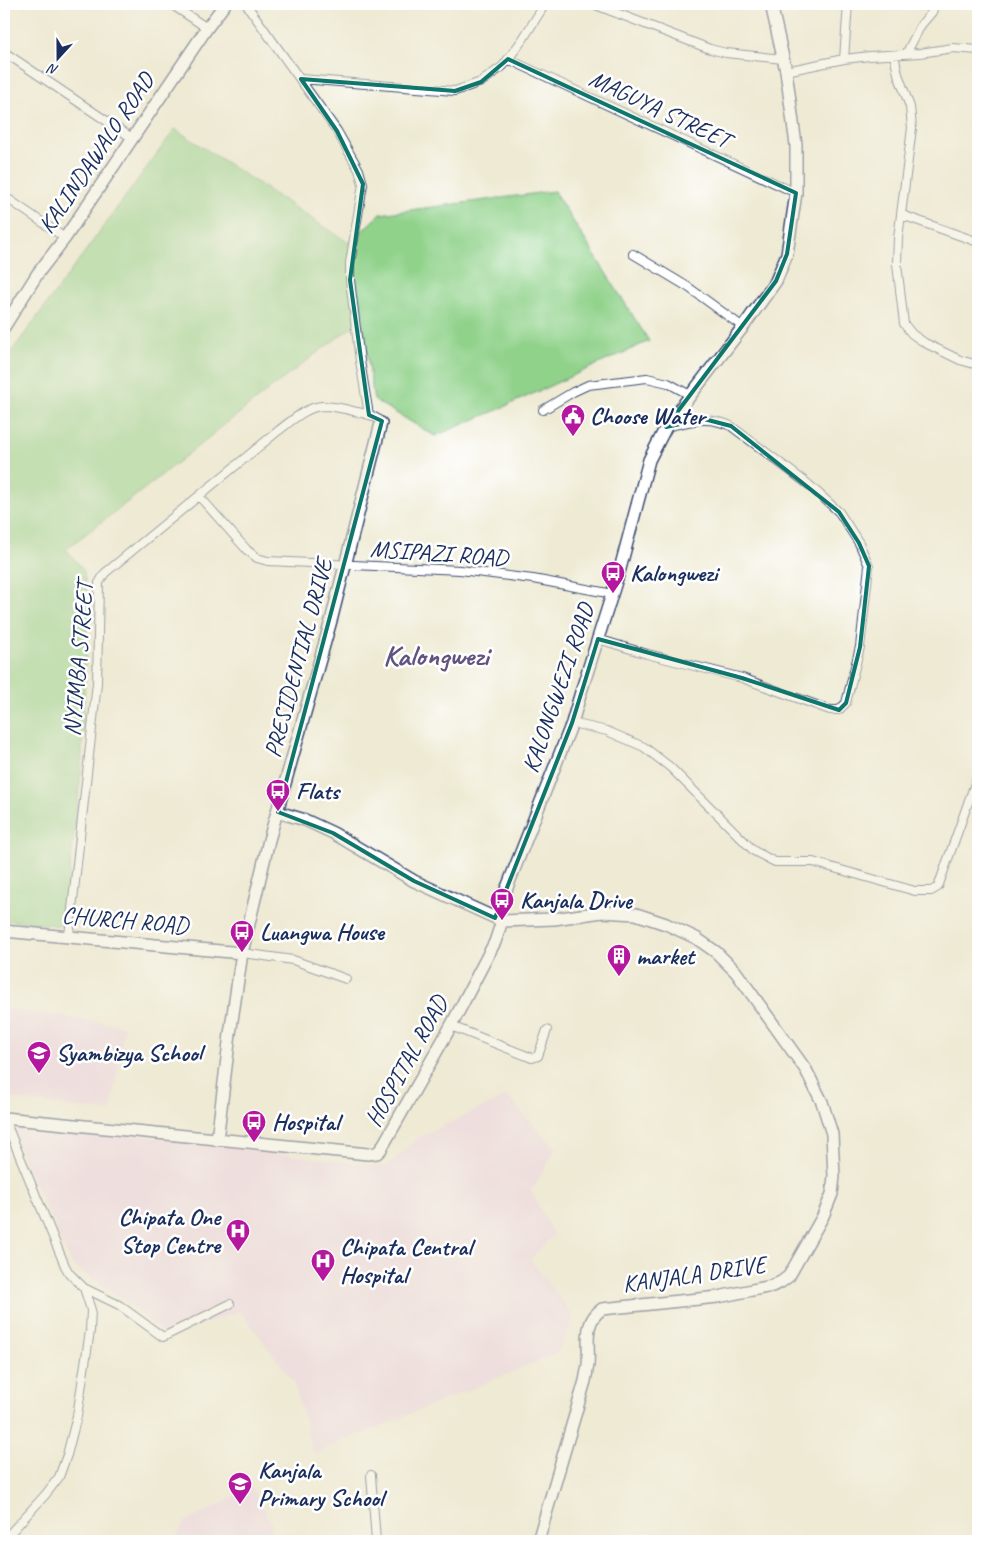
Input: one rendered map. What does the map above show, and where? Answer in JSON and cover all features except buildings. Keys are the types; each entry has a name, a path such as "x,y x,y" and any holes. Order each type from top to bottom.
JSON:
{"street":[{"path":"171,4 207,28"},
{"name":"KALINDAWALO ROAD","path":"4,327 38,273 65,238 207,28 226,4"},
{"path":"246,4 337,131 359,170 363,184 350,263 350,280 369,415"},
{"path":"301,79 455,91 481,82 503,66 523,39 544,4"},
{"path":"593,4 710,49 726,53 783,59"},
{"name":"KALONGWEZI ROAD","path":"498,919 505,890 572,723 612,594 649,460 666,427 743,328 776,281 787,254 796,193 796,145 786,71 771,4"},
{"path":"844,59 848,4"},
{"path":"906,54 921,24 932,12 935,4"},
{"path":"786,71 844,59 953,48 978,50"},
{"path":"4,52 132,138"},
{"path":"894,55 898,74 910,107 912,128 898,238 897,264 904,324 912,334 925,343 960,360 978,365"},
{"name":"MAGUYA STREET","path":"508,59 796,193"},
{"path":"4,196 65,238"},
{"path":"902,215 978,242"},
{"path":"633,254 688,287 743,328"},
{"path":"543,410 588,385 647,378 668,383 690,395"},
{"name":"NYIMBA STREET","path":"69,936 97,683 99,583 105,573 278,431 304,413 321,406 339,408 369,415 378,419 381,423"},
{"path":"598,639 647,654 742,678 830,710 839,710 846,703 860,647 867,598 869,566 859,543 839,512 808,484 731,426 718,420 704,419 666,427"},
{"name":"PRESIDENTIAL DRIVE","path":"217,1140 242,953 278,812 346,566 381,423"},
{"name":"MSIPAZI ROAD","path":"199,496 247,550 257,558 268,561 460,570 499,574 612,594"},
{"path":"572,723 606,731 644,747 670,767 754,851 764,858 775,862 814,862 915,891 931,891 938,888 978,775"},
{"name":"KANJALA DRIVE","path":"278,812 305,820 333,833 414,882 498,919 554,920 602,912 636,914 666,924 696,938 716,952 736,972 806,1070 822,1102 832,1134 834,1154 832,1194 823,1216 790,1276 772,1286 718,1297 602,1309 594,1314 589,1325 588,1364 585,1381 538,1541"},
{"name":"HOSPITAL ROAD","path":"4,1118 217,1140 368,1154 377,1153 451,1026 495,942 498,919"},
{"name":"CHURCH ROAD","path":"4,931 242,953"},
{"path":"242,953 293,960 346,979"},
{"path":"451,1026 532,1058 538,1056 547,1030"},
{"path":"4,1118 65,1266 74,1280 84,1288 119,1305 163,1337 230,1304"},
{"path":"4,1540 59,1477 68,1455 77,1416 90,1331 91,1310 84,1288"},
{"path":"371,1475 376,1541"}],"highlighted area":[{"path":"508,59 796,193 787,254 776,281 666,427 704,419 731,426 839,512 859,543 869,566 867,598 860,647 846,703 839,710 742,678 598,639 572,723 495,918 414,881 333,833 278,812 382,421 369,415 350,280 363,184 337,131 301,79 455,91 481,82"}],"shaded area":[{"path":"4,1008 124,1026 111,1112 4,1098"},
{"name":"Chipata Central Hospital","path":"507,1096 556,1149 531,1191 554,1235 530,1259 574,1317 558,1353 313,1454 294,1382 240,1311 167,1337 125,1300 72,1265 4,1118 385,1167 419,1137"},
{"name":"Kanjala Primary School","path":"252,1487 271,1522 271,1541 173,1541 184,1523"}],"green space":[{"path":"175,129 349,243 380,214 554,191 649,341 435,436 374,400 363,326 352,327 66,549 84,571 88,602 81,774 63,926 4,920 4,362"}],"place":[{"name":"Choose Water","path":"573,437"},
{"name":"Kalongwezi","path":"613,594"},
{"name":"Flats","path":"278,812"},
{"name":"Kanjala Drive","path":"502,921"},
{"name":"Luangwa House","path":"242,953"},
{"name":"market","path":"619,977"},
{"name":"Syambizya School","path":"39,1074"},
{"name":"Hospital","path":"254,1143"},
{"name":"Chipata One Stop Centre","path":"238,1252"},
{"name":"Chipata Central Hospital","path":"323,1282"},
{"name":"Kanjala Primary School","path":"240,1505"}],"district":[{"name":"Kalongwezi","path":"436,655"}]}
